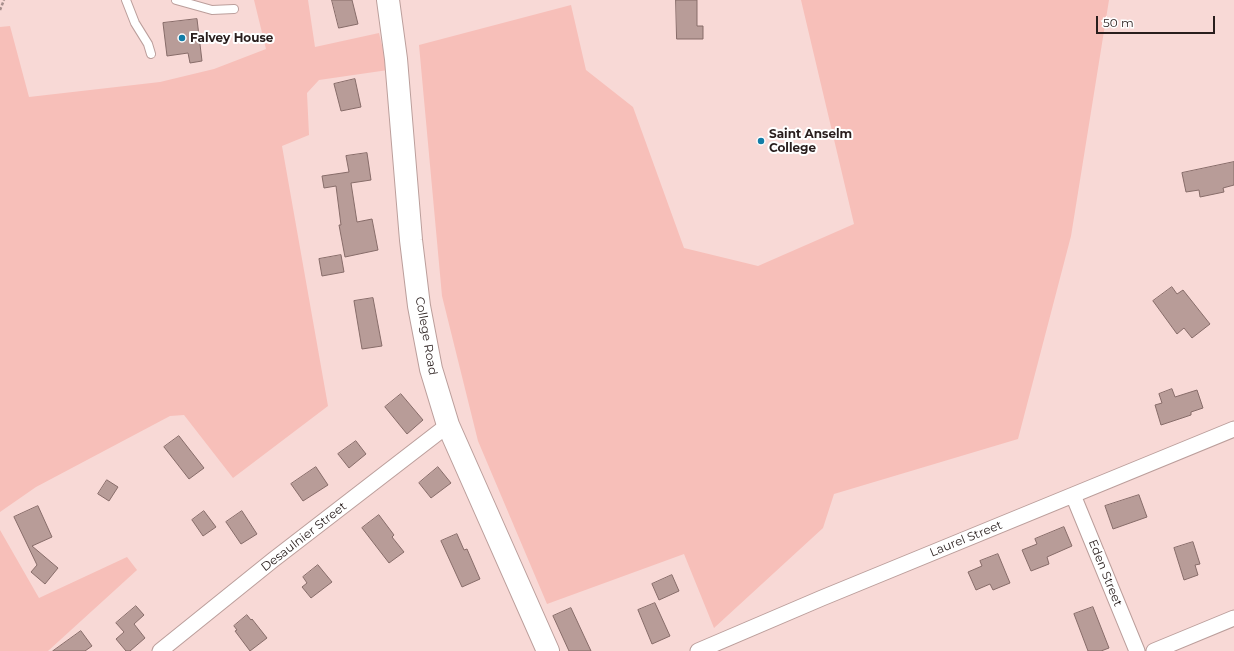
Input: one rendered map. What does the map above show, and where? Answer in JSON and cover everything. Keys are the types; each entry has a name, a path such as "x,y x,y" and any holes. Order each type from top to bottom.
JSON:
{"street":[{"name":"College Road","path":"388,0 396,59 411,240 419,306 431,369 448,425 548,651"},
{"name":"Desaulnier Street","path":"160,651 274,560 448,425"},
{"name":"Laurel Street","path":"698,651 822,598 1234,429"},
{"name":"Eden Street","path":"1073,495 1137,651"},
{"path":"1154,651 1234,618"}],"lane":[{"path":"126,0 135,24 148,44 151,54"},
{"path":"176,0 212,10 234,9"}],"path":[{"path":"0,10 4,0"}],"shaded area":[{"path":"254,0 308,0 315,47 379,33 388,70 319,80 307,93 309,135 282,146 328,406 233,478 184,415 170,416 36,487 0,512 0,27 10,26 29,97 160,82 214,69 266,49"},
{"path":"801,0 1109,0 1071,236 1018,439 834,494 823,528 714,628 684,554 547,604 478,441 442,296 419,45 571,5 586,70 633,107 684,248 758,266 854,224"},
{"path":"0,530 39,598 127,557 137,570 48,651 0,651"}],"building":[{"path":"332,0 352,0 358,24 339,28"},
{"path":"676,0 697,0 697,26 703,26 703,39 677,39"},
{"name":"Falvey House","path":"197,19 202,61 190,63 188,53 167,56 163,23"},
{"path":"355,79 361,107 341,111 334,84"},
{"path":"367,153 371,180 351,183 357,222 372,219 378,250 345,257 339,225 341,225 336,186 324,188 322,176 349,172 346,156"},
{"path":"1234,162 1234,185 1223,188 1224,192 1200,197 1199,190 1186,192 1182,173"},
{"path":"341,255 344,272 322,276 319,259"},
{"path":"1172,287 1177,294 1183,290 1210,324 1192,338 1184,328 1177,334 1153,301"},
{"path":"373,298 382,346 362,349 354,301"},
{"path":"1172,389 1175,397 1197,390 1203,408 1191,412 1191,415 1161,425 1155,405 1162,403 1159,394"},
{"path":"401,394 423,420 407,434 385,407"},
{"path":"179,436 204,468 189,479 164,447"},
{"path":"356,441 366,454 349,468 338,454"},
{"path":"316,467 328,485 303,501 291,484"},
{"path":"438,467 451,483 431,498 419,483"},
{"path":"107,480 118,487 109,501 98,494"},
{"path":"1139,495 1147,517 1113,529 1105,506"},
{"path":"38,506 52,537 32,546 58,568 45,584 31,572 37,565 14,517"},
{"path":"204,511 216,527 203,536 192,520"},
{"path":"242,511 257,534 241,544 226,522"},
{"path":"379,515 394,535 392,537 404,552 389,563 362,528"},
{"path":"1064,527 1072,546 1047,557 1049,564 1031,571 1022,550 1037,544 1035,539"},
{"path":"457,534 464,550 467,549 480,579 462,587 441,541"},
{"path":"1193,542 1200,564 1195,565 1198,575 1184,580 1174,548"},
{"path":"998,554 1010,583 993,590 990,584 976,590 968,572 982,566 980,561"},
{"path":"318,565 332,582 311,598 302,587 307,583 303,577"},
{"path":"672,575 679,591 659,600 652,584"},
{"path":"655,603 670,636 652,644 638,610"},
{"path":"136,606 144,615 134,624 145,638 130,651 126,651 116,639 124,632 116,623"},
{"path":"1093,607 1109,648 1101,651 1088,651 1074,614"},
{"path":"571,608 591,651 569,651 553,616"},
{"path":"247,615 267,638 250,651 235,631 237,630 234,626"},
{"path":"81,631 92,646 85,651 53,651"}],"place":[{"name":"Falvey House","path":"182,38"},
{"name":"Saint Anselm College","path":"761,141"}]}
